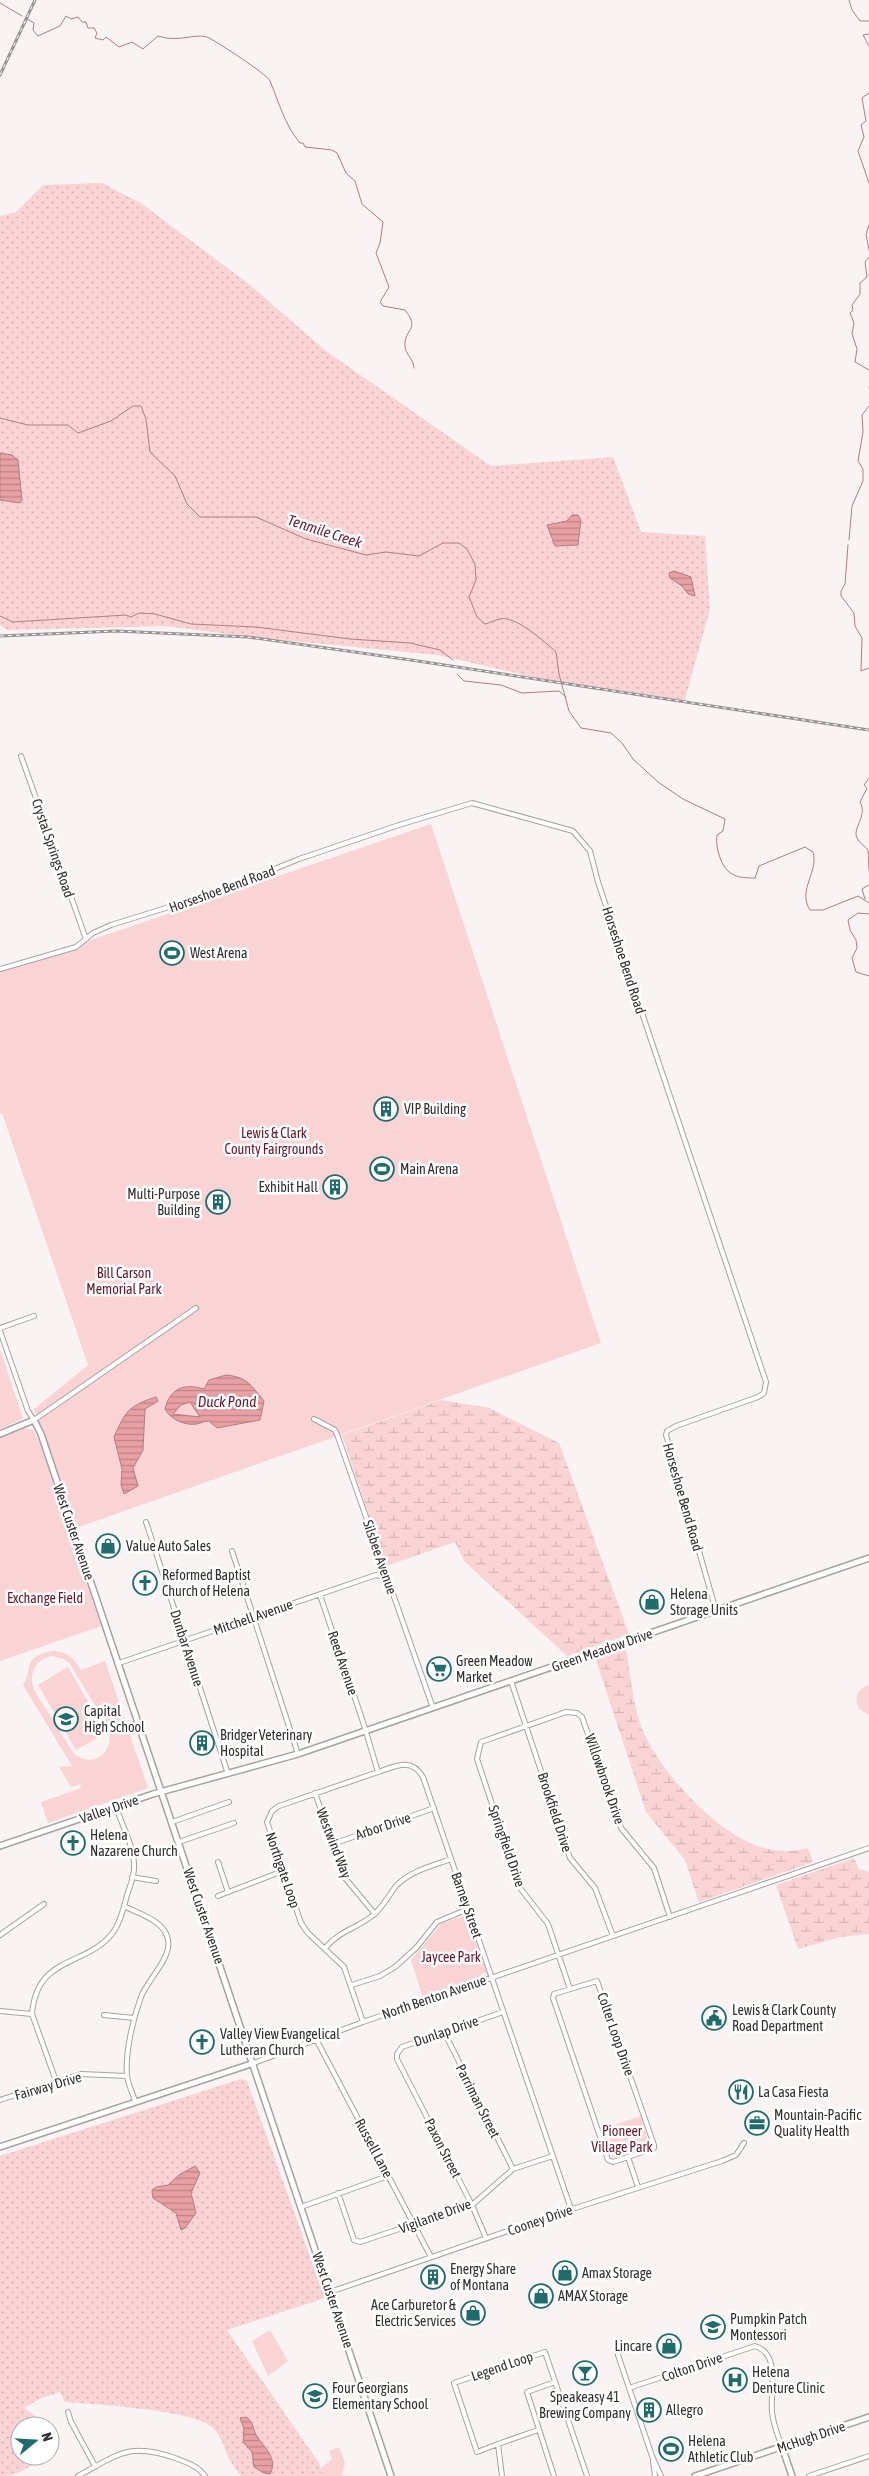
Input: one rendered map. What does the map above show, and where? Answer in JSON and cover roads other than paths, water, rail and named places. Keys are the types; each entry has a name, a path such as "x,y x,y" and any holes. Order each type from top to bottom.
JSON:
{"main road":[{"path":"0,1434 34,1420"},
{"name":"West Custer Avenue","path":"34,1420 44,1442 254,2063 391,2476"},
{"name":"Green Meadow Drive","path":"162,1792 298,1754 869,1558"},
{"name":"Valley Drive","path":"0,1846 162,1792"},
{"name":"North Benton Avenue","path":"0,2147 254,2063"},
{"name":"McHugh Drive","path":"696,2476 869,2417"},
{"path":"782,2447 792,2476"}],"street":[{"name":"Crystal Springs Road","path":"21,756 86,939"},
{"name":"Horseshoe Bend Road","path":"0,969 76,947 93,933 111,925 217,892 299,859 399,825 472,803 564,828 579,836 590,851 601,891 766,1382 764,1393 758,1397 676,1426 667,1431 666,1436 716,1611"},
{"path":"34,1420 196,1308"},
{"path":"0,1329 34,1316"},
{"name":"West Custer Avenue","path":"0,1329 28,1411 34,1420"},
{"name":"Silsbee Avenue","path":"314,1419 335,1430 433,1708"},
{"name":"Dunbar Avenue","path":"146,1522 228,1774"},
{"path":"232,1551 298,1754"},
{"name":"Mitchell Avenue","path":"119,1664 376,1575 387,1578"},
{"name":"Reed Avenue","path":"320,1595 364,1731"},
{"name":"Brookfield Drive","path":"511,1681 570,1858 595,1888 613,1936"},
{"name":"Willowbrook Drive","path":"526,1725 566,1712 577,1713 582,1717 621,1828 654,1868 670,1917"},
{"name":"Springfield Drive","path":"526,1725 481,1742 477,1759 520,1888 545,1917 570,1989"},
{"path":"364,1731 378,1772"},
{"name":"Barney Street","path":"378,1772 401,1764 410,1764 418,1768 423,1777 571,2209"},
{"name":"Northgate Loop","path":"363,2022 352,1985 344,1967 308,1933 301,1923 269,1829 269,1816 279,1806 378,1772"},
{"name":"Westwind Way","path":"315,1793 347,1882 375,1914"},
{"path":"172,1822 229,1802"},
{"path":"56,2081 32,2014 33,2002 42,1982 62,1964 104,1942 114,1931 124,1906 134,1862 116,1807"},
{"name":"Arbor Drive","path":"332,1844 434,1808"},
{"path":"179,1842 234,1823"},
{"name":"North Benton Avenue","path":"254,2063 363,2022 869,1848"},
{"path":"325,1948 340,1933 364,1922 375,1914 403,1879 411,1874 451,1859"},
{"path":"218,1862 228,1892"},
{"path":"218,1896 283,1871"},
{"path":"132,1877 156,1881"},
{"path":"0,1936 44,1904"},
{"path":"124,1906 157,1923 167,1933 169,1943 164,1959 142,1995 134,2018 127,2076 135,2102"},
{"path":"352,1985 380,1976 395,1968 412,1952 437,1922 468,1909"},
{"name":"Colter Loop Drive","path":"599,1981 654,2148 610,2162 553,1998 554,1994 570,1989 599,1981"},
{"path":"0,2011 32,2014"},
{"name":"Dunlap Drive","path":"397,2059 398,2050 402,2047 504,2012"},
{"path":"104,2015 134,2018"},
{"name":"Parriman Street","path":"444,2032 513,2169"},
{"name":"Russell Lane","path":"316,2039 431,2257"},
{"name":"Paxon Street","path":"397,2059 472,2204 486,2238"},
{"name":"Fairway Drive","path":"0,2100 82,2074 127,2076"},
{"name":"Cooney Drive","path":"330,2292 571,2209 728,2159 740,2151 744,2143"},
{"name":"Vigilante Drive","path":"338,2193 357,2242 472,2204 513,2169 553,2156"},
{"path":"628,2157 638,2187"},
{"path":"301,2207 388,2176"},
{"name":"Colton Drive","path":"629,2388 755,2346 763,2348 769,2355 772,2377 772,2413 782,2447"},
{"name":"Legend Loop","path":"498,2444 477,2452 454,2383 545,2352 587,2476"},
{"path":"618,2355 652,2456 662,2476"},
{"path":"554,2476 527,2392 555,2382"},
{"path":"68,2412 70,2422 96,2466"},
{"path":"502,2476 498,2444 538,2430"},
{"path":"78,2476 123,2452 140,2449 186,2462 205,2476"},
{"path":"652,2456 655,2476"},
{"path":"809,2476 869,2456"}],"water":[{"path":"0,453 12,455 18,460 22,500 20,503 0,500"},
{"path":"572,515 578,515 581,520 578,545 555,546 547,525 567,521"},
{"path":"674,571 691,577 695,596 688,594 682,586 670,578 669,573"},
{"name":"Duck Pond","path":"226,1375 239,1378 248,1383 264,1401 260,1420 217,1428 209,1421 197,1424 183,1423 167,1413 165,1409 167,1402 174,1392 184,1387 204,1389 209,1380","holes":["190,1402 200,1417 173,1414 181,1405"]},
{"path":"156,1397 158,1401 145,1409 143,1450 133,1468 138,1486 124,1494 121,1485 122,1469 114,1437 121,1421 133,1407"},
{"path":"195,2166 200,2173 191,2193 196,2213 185,2228 181,2230 176,2213 153,2198 152,2190 156,2187 168,2185 179,2175"},
{"path":"246,2417 251,2422 256,2435 272,2459 270,2474 254,2467 252,2452 243,2442 244,2429 240,2418"}],"waterway":[{"path":"849,0 852,10 860,21 869,21"},
{"path":"0,3 22,16"},
{"path":"27,19 34,23 33,30 38,36 60,26 66,16 71,19 78,17 82,22 86,22 88,28 94,28 97,33 95,38 103,40 106,37 119,47 132,42 143,49 158,36 172,39 197,36 207,37 267,77 294,136 305,147 332,150 337,153 346,173 355,181 362,204 383,222 380,243 376,253 389,287 380,302 383,306 405,310 410,317 412,325 405,340 405,346 414,368"},
{"path":"869,34 863,35 869,46"},
{"path":"869,93 862,98 866,121 861,125 864,137 858,151 869,183"},
{"path":"869,225 866,234 869,250"},
{"path":"869,257 865,262 867,277 860,283 860,294 852,305 853,310 850,313 854,323 852,334 857,349 855,362 869,370"},
{"name":"Tenmile Creek","path":"0,418 28,425 68,425 78,433 111,421 133,406 141,406 146,419 150,452 175,476 187,504 200,517 256,517 306,539 366,555 386,552 419,556 443,543 459,543 467,549 475,564 476,580 469,597 477,617 485,624 500,619 514,621 530,630 545,642 556,652 559,674 569,711 581,728 611,733 622,743 633,759 658,782 683,799 725,819 723,831 717,835 717,840 720,857 728,871 737,876 755,878 759,866 805,847 813,852 814,859 806,895 810,910 823,910 858,896 869,903"},
{"path":"849,540 852,506 863,481 863,469 858,461 863,432 862,415 869,406"},
{"path":"848,545 845,584 841,591 841,596 854,613 855,626 862,638 861,671 869,668"},
{"path":"0,616 13,622 126,615 131,617 139,613 155,614 191,624 256,627 350,639 410,643 440,650 453,660"},
{"path":"457,674 464,681 501,685 522,693 559,691 566,697"},
{"path":"869,778 864,785 867,788 860,802 862,812 856,830 857,838 868,850 869,870"},
{"path":"865,899 862,889 869,885"},
{"name":"Tenmile Creek","path":"869,914 858,913 848,920 850,930 856,940 857,948 852,958 856,972 869,976"}],"railway":[{"path":"0,75 35,0"},
{"path":"0,636 116,631 248,637 869,730"}],"place":[{"name":"West Arena","path":"172,953"},
{"name":"VIP Building","path":"386,1109"},
{"name":"Main Arena","path":"382,1169"},
{"name":"Exhibit Hall","path":"335,1187"},
{"name":"Multi-Purpose Building","path":"218,1202"},
{"name":"Value Auto Sales","path":"108,1546"},
{"name":"Reformed Baptist Church of Helena","path":"145,1583"},
{"name":"Helena Storage Units","path":"652,1602"},
{"name":"Green Meadow Market","path":"439,1669"},
{"name":"Capital High School","path":"66,1719"},
{"name":"Bridger Veterinary Hospital","path":"202,1743"},
{"name":"Helena Nazarene Church","path":"73,1843"},
{"name":"Lewis & Clark County Road Department","path":"714,2018"},
{"name":"Valley View Evangelical Lutheran Church","path":"202,2042"},
{"name":"La Casa Fiesta","path":"741,2092"},
{"name":"Mountain-Pacific Quality Health","path":"757,2123"},
{"name":"Amax Storage","path":"565,2273"},
{"name":"Energy Share of Montana","path":"433,2277"},
{"name":"AMAX Storage","path":"541,2296"},
{"name":"Ace Carburetor & Electric Services","path":"473,2313"},
{"name":"Pumpkin Patch Montessori","path":"713,2327"},
{"name":"Lincare","path":"669,2346"},
{"name":"Speakeasy 41 Brewing Company","path":"585,2373"},
{"name":"Helena Denture Clinic","path":"735,2380"},
{"name":"Four Georgians Elementary School","path":"315,2396"},
{"name":"Allegro","path":"649,2410"},
{"name":"Helena Athletic Club","path":"671,2449"}],"park label":[{"name":"Lewis & Clark County Fairgrounds","path":"274,1142"},
{"name":"Bill Carson Memorial Park","path":"124,1282"},
{"name":"Exchange Field","path":"45,1598"},
{"name":"Jaycee Park","path":"451,1957"},
{"name":"Pioneer Village Park","path":"622,2140"}]}
